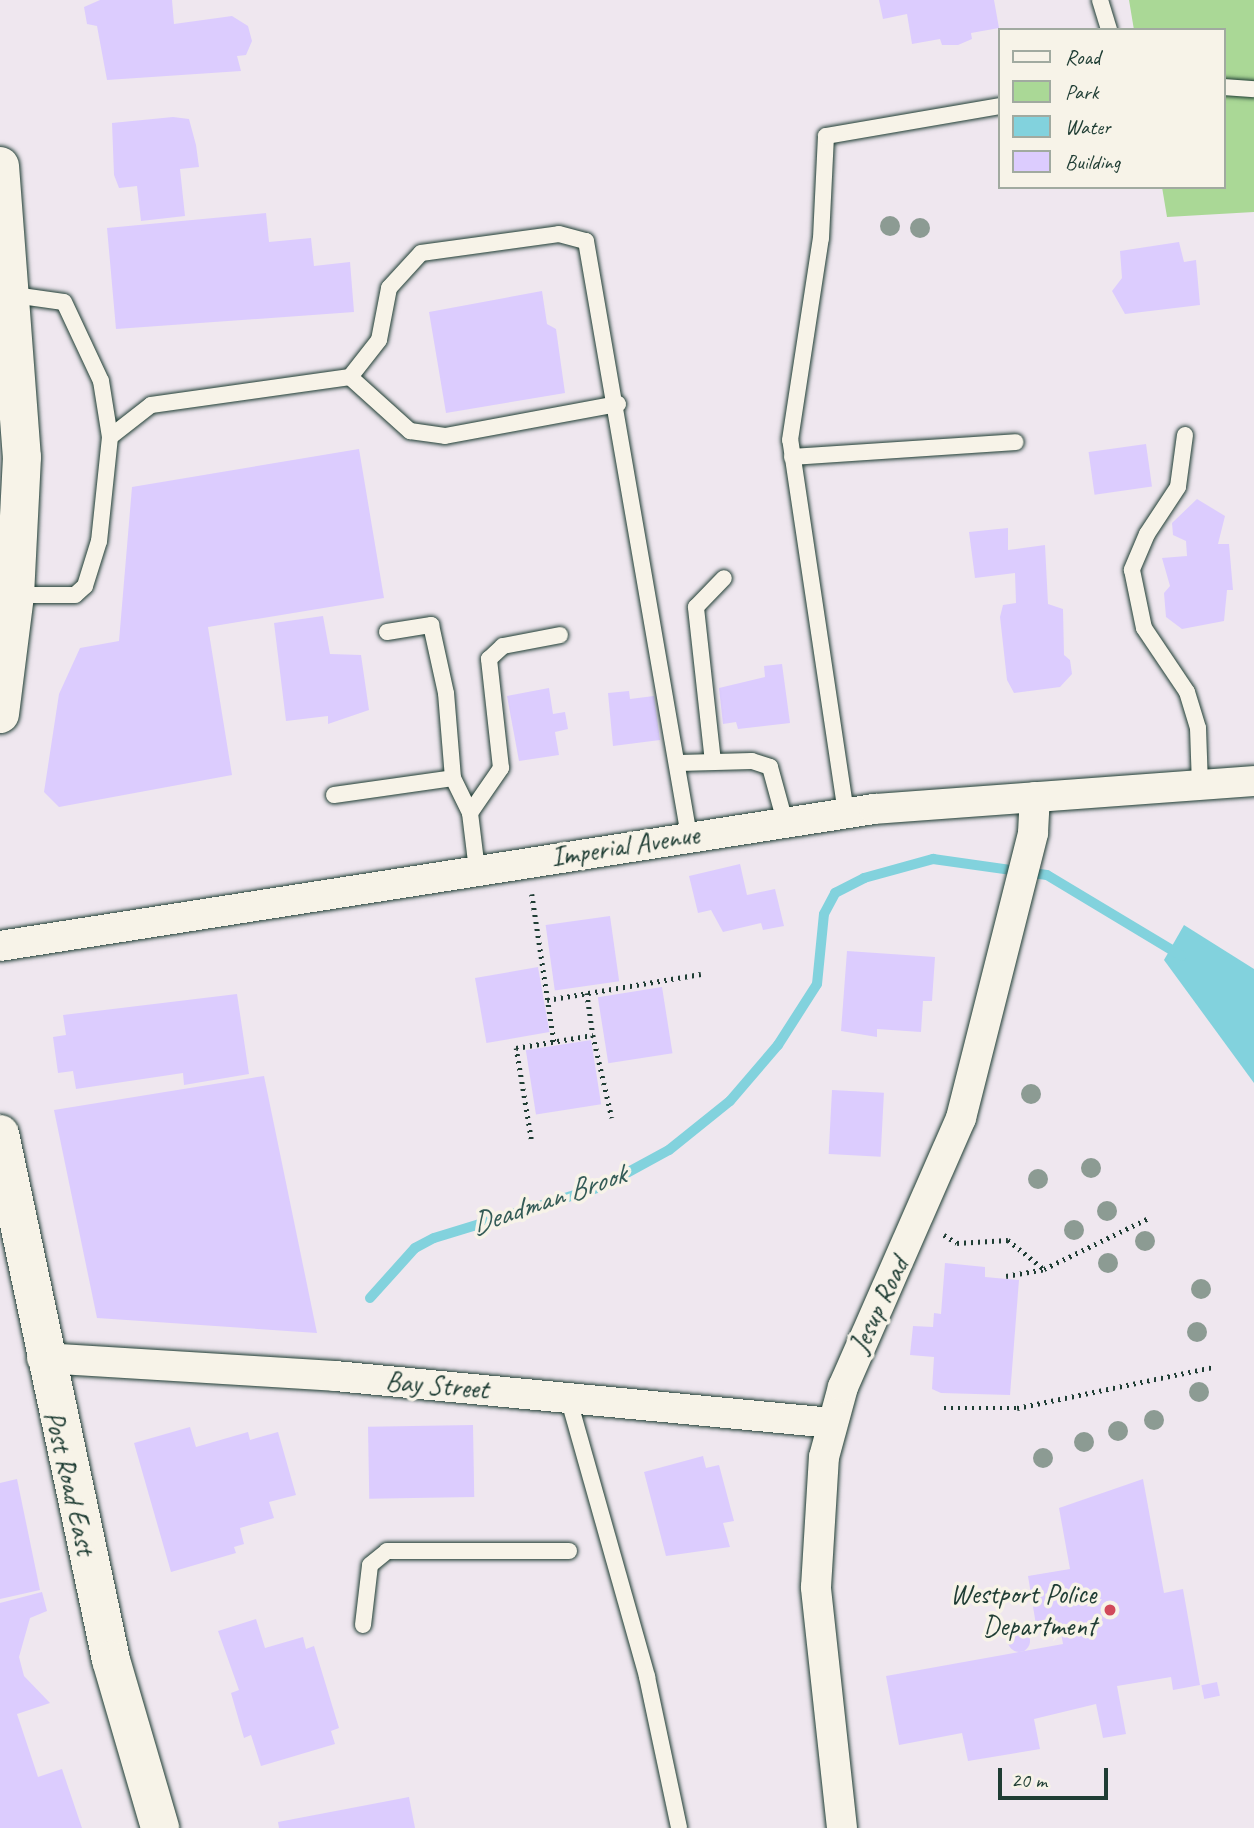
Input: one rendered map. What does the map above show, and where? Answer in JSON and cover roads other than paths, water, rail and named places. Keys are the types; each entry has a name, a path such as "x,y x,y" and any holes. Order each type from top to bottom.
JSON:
{"main road":[{"path":"0,166 15,295 22,457 15,595 0,714"},
{"name":"Post Road East","path":"0,1134 42,1358 111,1660 160,1828"}],"street":[{"name":"Imperial Avenue","path":"0,946 846,813 1254,781"},
{"name":"Jesup Road","path":"842,1828 815,1567 831,1423 965,1105 1033,833 1035,797"},
{"name":"Bay Street","path":"42,1358 568,1397 831,1423"}],"lane":[{"path":"1100,0 1108,28"},
{"path":"1226,87 1254,89"},
{"path":"846,813 792,457 821,238 826,136 998,106"},
{"path":"110,437 151,405 350,377 379,340 389,288 421,253 559,234 586,241 593,256 680,763 689,836"},
{"path":"15,295 64,302 101,381 110,437 99,541 85,586 75,595 15,595"},
{"path":"350,377 410,431 445,436 618,404"},
{"path":"1185,435 1178,487 1147,534 1132,570 1144,628 1187,692 1198,728 1200,785"},
{"path":"792,457 1015,442"},
{"path":"713,762 696,607 724,578"},
{"path":"387,632 431,625 446,693 453,778 470,813 477,870"},
{"path":"470,813 501,768 489,659 503,646 560,635"},
{"path":"680,763 752,761 770,767 785,822"},
{"path":"334,795 453,778"},
{"path":"568,1397 647,1677 679,1828"},
{"path":"363,1625 370,1565 387,1551 569,1551"}],"water":[{"path":"1184,925 1254,969 1254,1083 1164,960"}],"waterway":[{"name":"Deadman Brook","path":"370,1298 415,1248 434,1238 601,1187 669,1150 730,1101 778,1045 817,984 824,914 835,893 864,878 933,859 1047,875 1182,956"}],"place":[{"name":"Westport Police Department","path":"1110,1610"}]}
